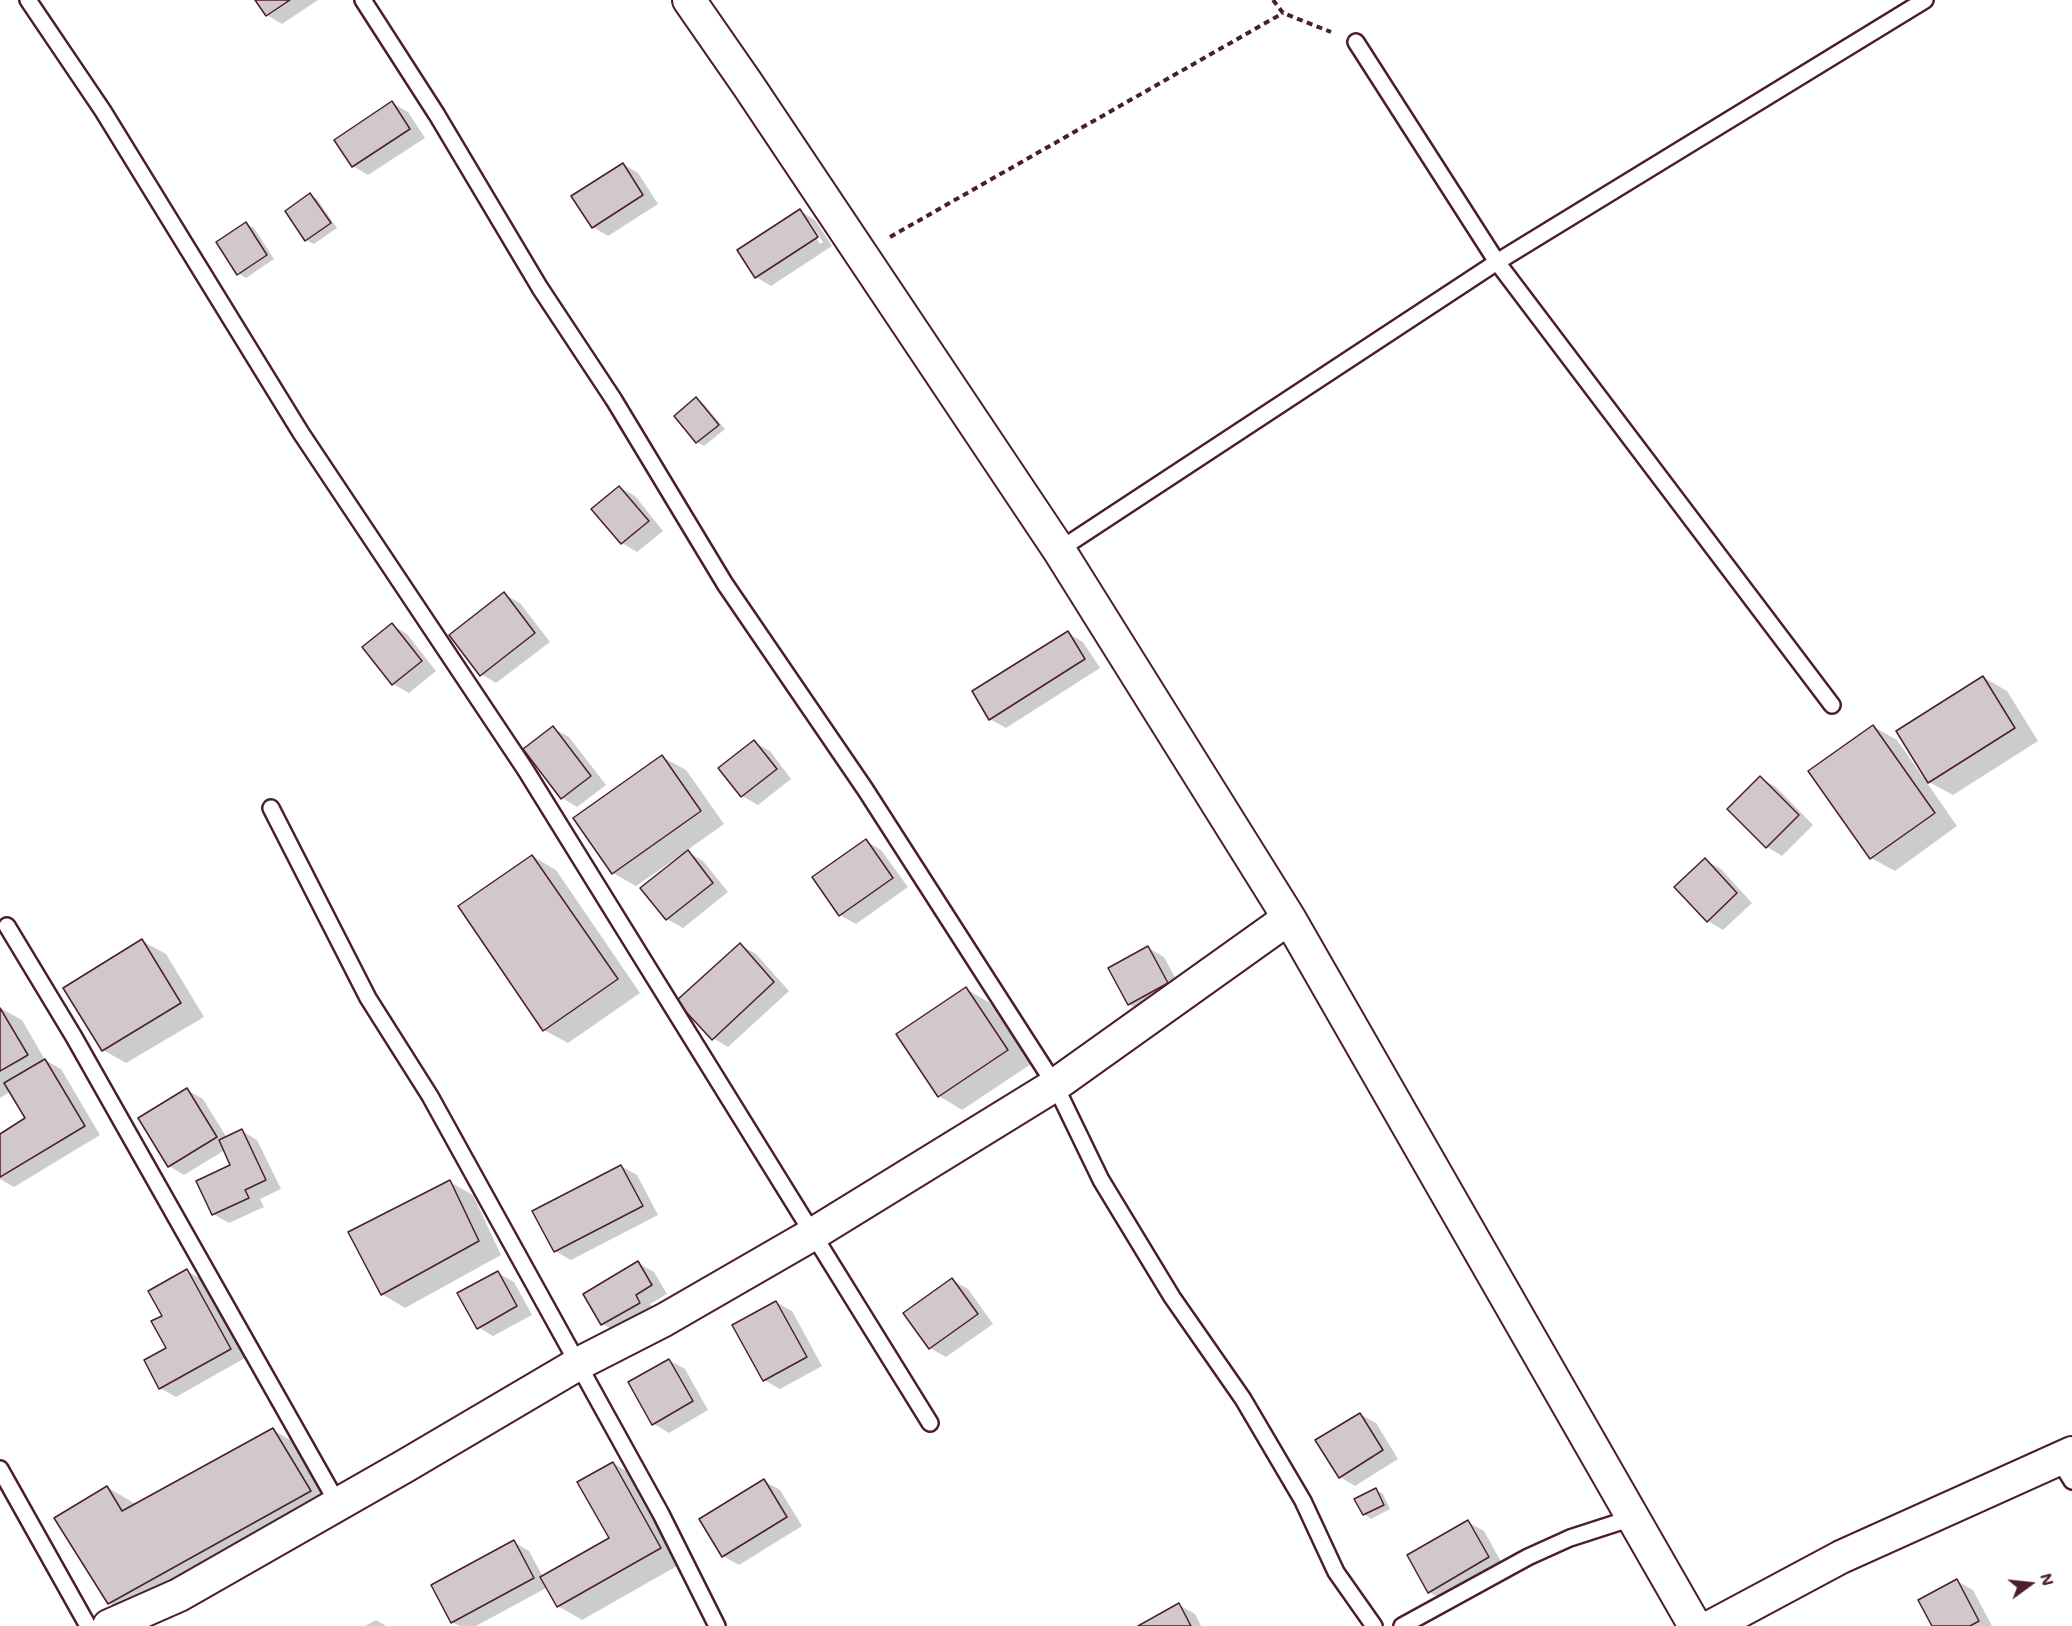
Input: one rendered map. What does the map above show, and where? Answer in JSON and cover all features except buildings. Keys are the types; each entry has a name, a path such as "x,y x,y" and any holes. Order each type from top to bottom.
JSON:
{"street":[{"path":"689,0 1059,550 1289,918 1635,1517 1695,1626"},
{"path":"109,1626 179,1595 578,1364 664,1320 813,1234 1055,1085 1289,918"},
{"path":"1712,1626 1841,1557 2068,1465"}],"lane":[{"path":"28,0 103,111 301,433 525,769 930,1423"},
{"path":"363,0 436,115 540,288 614,400 725,584 865,789 1055,1085 1101,1180 1172,1297 1244,1399 1303,1501 1336,1572 1374,1626"},
{"path":"1059,550 1497,261 1925,0"},
{"path":"1356,42 1497,261 1832,705"},
{"path":"271,808 368,998 430,1096 661,1514 717,1626"},
{"path":"7,926 74,1037 338,1504"},
{"path":"0,1468 88,1626"},
{"path":"1402,1626 1528,1557 1570,1538 1635,1517"}],"path":[{"path":"1274,0 1283,13 1356,42"},
{"path":"861,253 1283,13"}]}
